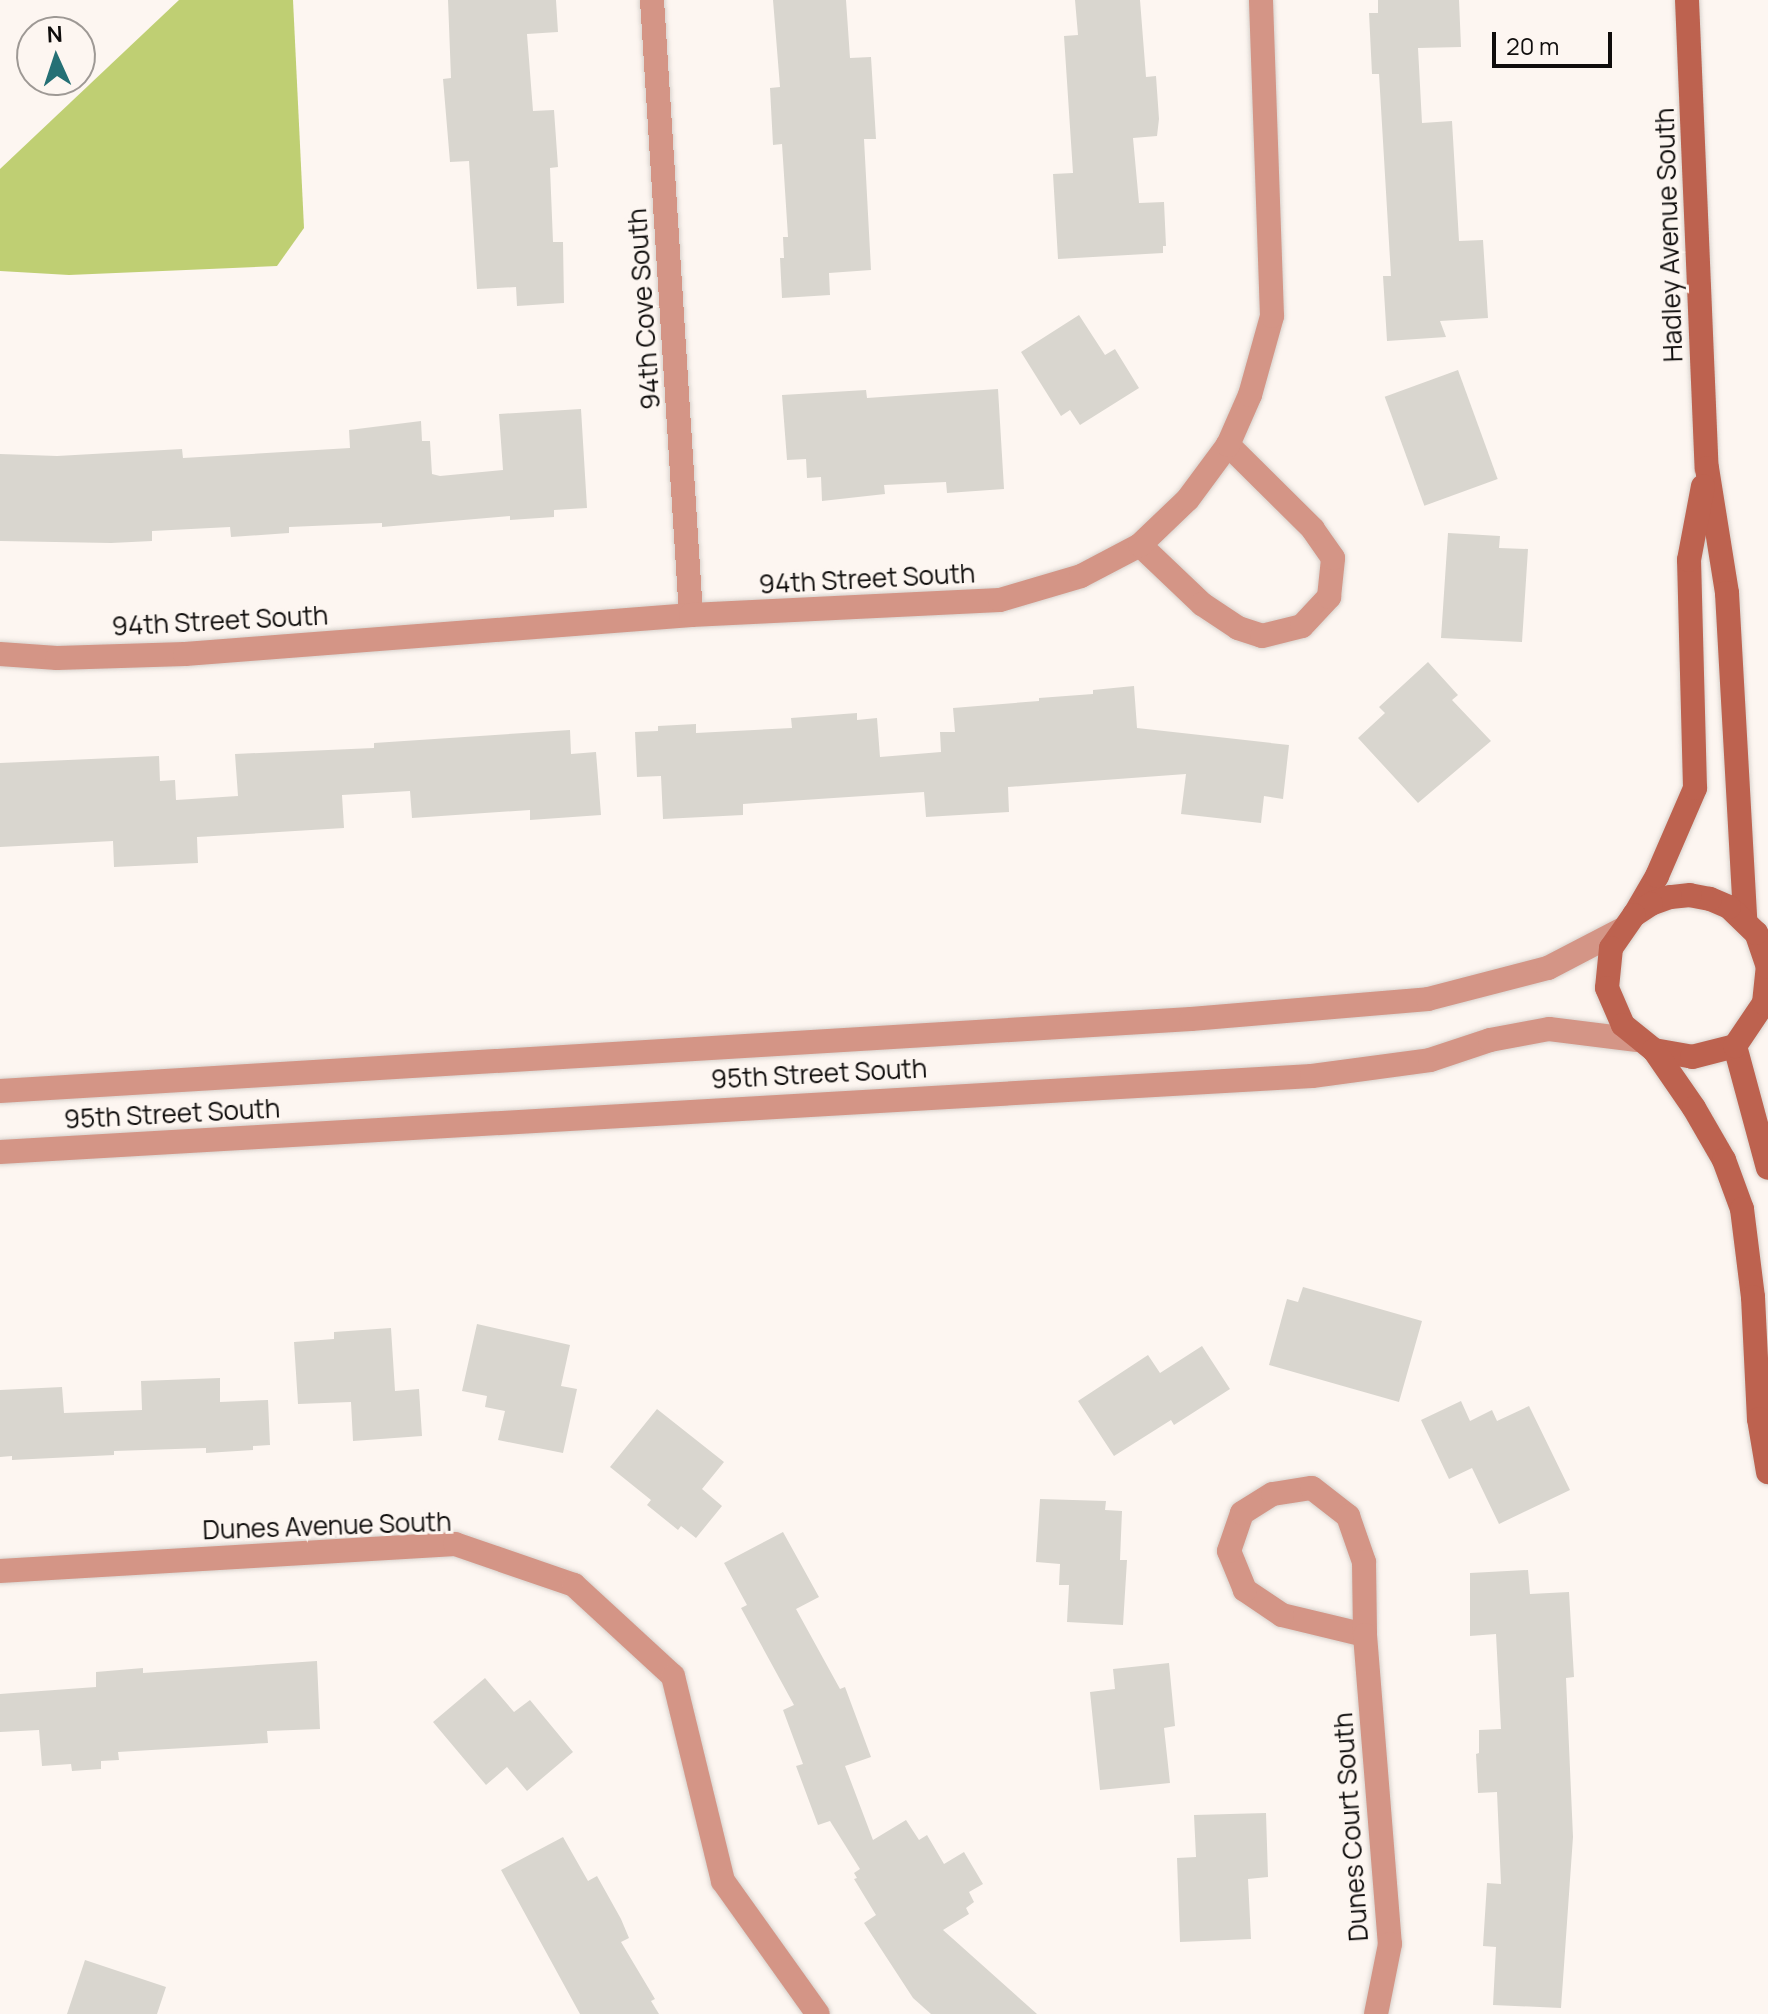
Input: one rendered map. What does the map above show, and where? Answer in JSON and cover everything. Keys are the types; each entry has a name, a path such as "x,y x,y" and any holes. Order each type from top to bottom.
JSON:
{"street":[{"name":"94th Cove South","path":"652,0 691,615"},
{"name":"94th Street South","path":"0,654 57,658 185,654 691,615 1000,600 1081,576 1140,545 1188,499 1228,445 1250,395 1272,316 1261,0"},
{"name":"Hadley Avenue South","path":"1687,0 1707,468 1727,593 1756,931"},
{"path":"1140,545 1202,604 1238,628 1262,636 1302,626 1329,597 1333,558 1313,529 1228,445"},
{"name":"Hadley Avenue South","path":"1627,923 1657,876 1695,788 1689,560 1707,468"},
{"path":"1768,1168 1749,1036 1764,1003 1768,985 1764,950 1756,931 1719,903 1690,895 1651,904 1627,923 1607,968 1607,988 1612,1008 1646,1045 1724,1160 1742,1209 1753,1297 1759,1419 1768,1472"},
{"name":"95th Street South","path":"0,1091 1191,1019 1428,999 1548,968 1627,923"},
{"name":"95th Street South","path":"0,1152 1312,1076 1430,1060 1490,1040 1549,1029 1646,1045"},
{"path":"1646,1045 1692,1057 1749,1036"},
{"name":"Dunes Court South","path":"1365,1635 1282,1615 1245,1590 1229,1551 1242,1513 1273,1494 1312,1488 1348,1516 1364,1562 1365,1635 1390,1944 1376,2014"},
{"name":"Dunes Avenue South","path":"0,1571 455,1544 574,1585 673,1676 723,1881 818,2014"}],"shaded area":[{"path":"179,0 293,0 304,228 277,266 69,275 0,271 0,169 77,96 96,96 96,78"}],"building":[{"path":"448,0 556,0 558,32 527,34 533,111 554,110 558,167 550,168 553,242 563,242 564,303 517,306 516,287 477,289 469,161 450,162 443,79 451,78"},
{"path":"773,0 846,0 850,58 871,57 876,139 864,139 871,270 829,273 830,295 782,298 780,258 784,258 783,237 788,237 782,144 773,145 770,88 780,87"},
{"path":"1075,0 1140,0 1146,77 1156,76 1159,119 1157,136 1133,138 1139,203 1164,202 1166,246 1163,246 1163,253 1058,259 1053,174 1073,173 1064,36 1078,35"},
{"path":"1378,0 1459,0 1461,47 1418,48 1422,123 1452,121 1459,241 1483,240 1488,318 1440,321 1446,337 1387,341 1383,276 1391,276 1379,74 1372,74 1369,13 1378,13"},
{"path":"1079,315 1105,355 1115,349 1139,388 1080,425 1070,410 1061,416 1021,352"},
{"path":"1458,370 1498,479 1424,506 1385,397"},
{"path":"998,389 1004,489 947,493 946,482 884,485 885,494 822,501 821,477 807,478 806,459 787,460 782,395 866,390 867,398"},
{"path":"581,409 587,508 554,510 554,517 510,520 510,516 382,527 382,523 289,527 289,533 231,537 230,527 152,531 152,541 111,543 0,541 0,454 57,456 182,449 183,458 350,448 349,430 421,421 422,441 430,441 432,474 440,476 503,470 499,414"},
{"path":"1448,533 1500,536 1499,548 1528,549 1522,642 1441,638"},
{"path":"1428,662 1458,695 1452,700 1491,741 1418,803 1358,738 1385,713 1379,707"},
{"path":"1134,686 1137,728 1289,745 1283,799 1264,796 1261,823 1181,814 1186,774 1008,787 1009,812 926,817 924,792 743,804 743,815 663,819 661,776 637,777 635,732 658,731 658,726 696,724 696,733 792,728 791,718 857,713 857,720 877,718 880,757 941,752 940,732 955,732 953,708 1039,701 1039,698 1093,694 1093,690"},
{"path":"570,730 571,754 596,752 601,815 530,820 530,810 412,818 410,791 342,795 344,828 197,837 198,863 114,867 113,841 0,847 0,763 159,756 160,781 175,780 176,800 238,796 235,754 374,748 374,743"},
{"path":"1303,1287 1422,1321 1399,1402 1269,1365 1287,1299 1298,1302"},
{"path":"477,1324 570,1345 561,1386 577,1389 563,1453 498,1440 505,1411 485,1407 487,1396 462,1391"},
{"path":"391,1328 395,1391 419,1389 422,1436 353,1441 351,1402 298,1404 294,1342 334,1339 334,1332"},
{"path":"1202,1346 1230,1389 1174,1425 1171,1420 1114,1456 1078,1401 1148,1355 1160,1373"},
{"path":"220,1378 220,1402 268,1400 270,1445 253,1446 253,1450 206,1453 206,1448 114,1451 114,1455 12,1460 12,1456 0,1457 0,1390 62,1387 64,1413 142,1410 141,1381"},
{"path":"1461,1401 1470,1421 1492,1410 1497,1421 1529,1406 1570,1490 1499,1524 1472,1468 1449,1479 1421,1420"},
{"path":"657,1409 724,1462 702,1489 722,1506 696,1538 681,1526 678,1530 647,1505 651,1500 610,1467"},
{"path":"1040,1499 1106,1501 1105,1510 1122,1511 1120,1560 1127,1560 1123,1625 1067,1622 1069,1585 1059,1585 1060,1564 1036,1562"},
{"path":"783,1532 819,1597 796,1609 840,1689 845,1687 871,1757 845,1766 873,1840 906,1820 919,1840 927,1835 944,1864 964,1852 983,1884 969,1892 974,1902 966,1908 969,1914 943,1930 1037,2014 931,2014 913,1998 864,1923 876,1915 854,1879 857,1878 854,1873 860,1869 830,1821 818,1825 796,1766 803,1764 783,1710 794,1705 741,1608 747,1605 724,1563"},
{"path":"1528,1570 1530,1594 1569,1592 1574,1677 1566,1678 1573,1837 1561,2008 1493,2005 1496,1947 1483,1946 1487,1883 1501,1884 1497,1792 1478,1793 1476,1754 1479,1753 1479,1730 1501,1729 1496,1634 1470,1636 1470,1573"},
{"path":"317,1661 320,1729 267,1731 268,1743 118,1752 119,1760 101,1761 101,1769 72,1771 71,1764 42,1766 39,1730 0,1732 0,1694 96,1687 96,1672 143,1668 143,1673"},
{"path":"1169,1663 1175,1726 1164,1728 1170,1783 1100,1790 1090,1692 1115,1689 1113,1669"},
{"path":"485,1678 514,1712 530,1700 573,1752 527,1791 507,1767 486,1785 433,1722"},
{"path":"1266,1813 1268,1877 1248,1879 1251,1939 1180,1942 1177,1858 1196,1857 1194,1815"},
{"path":"563,1837 588,1881 597,1876 621,1919 629,1938 621,1942 655,1999 651,2001 659,2014 580,2014 501,1870"},
{"path":"85,1960 166,1987 157,2014 67,2014"}]}
